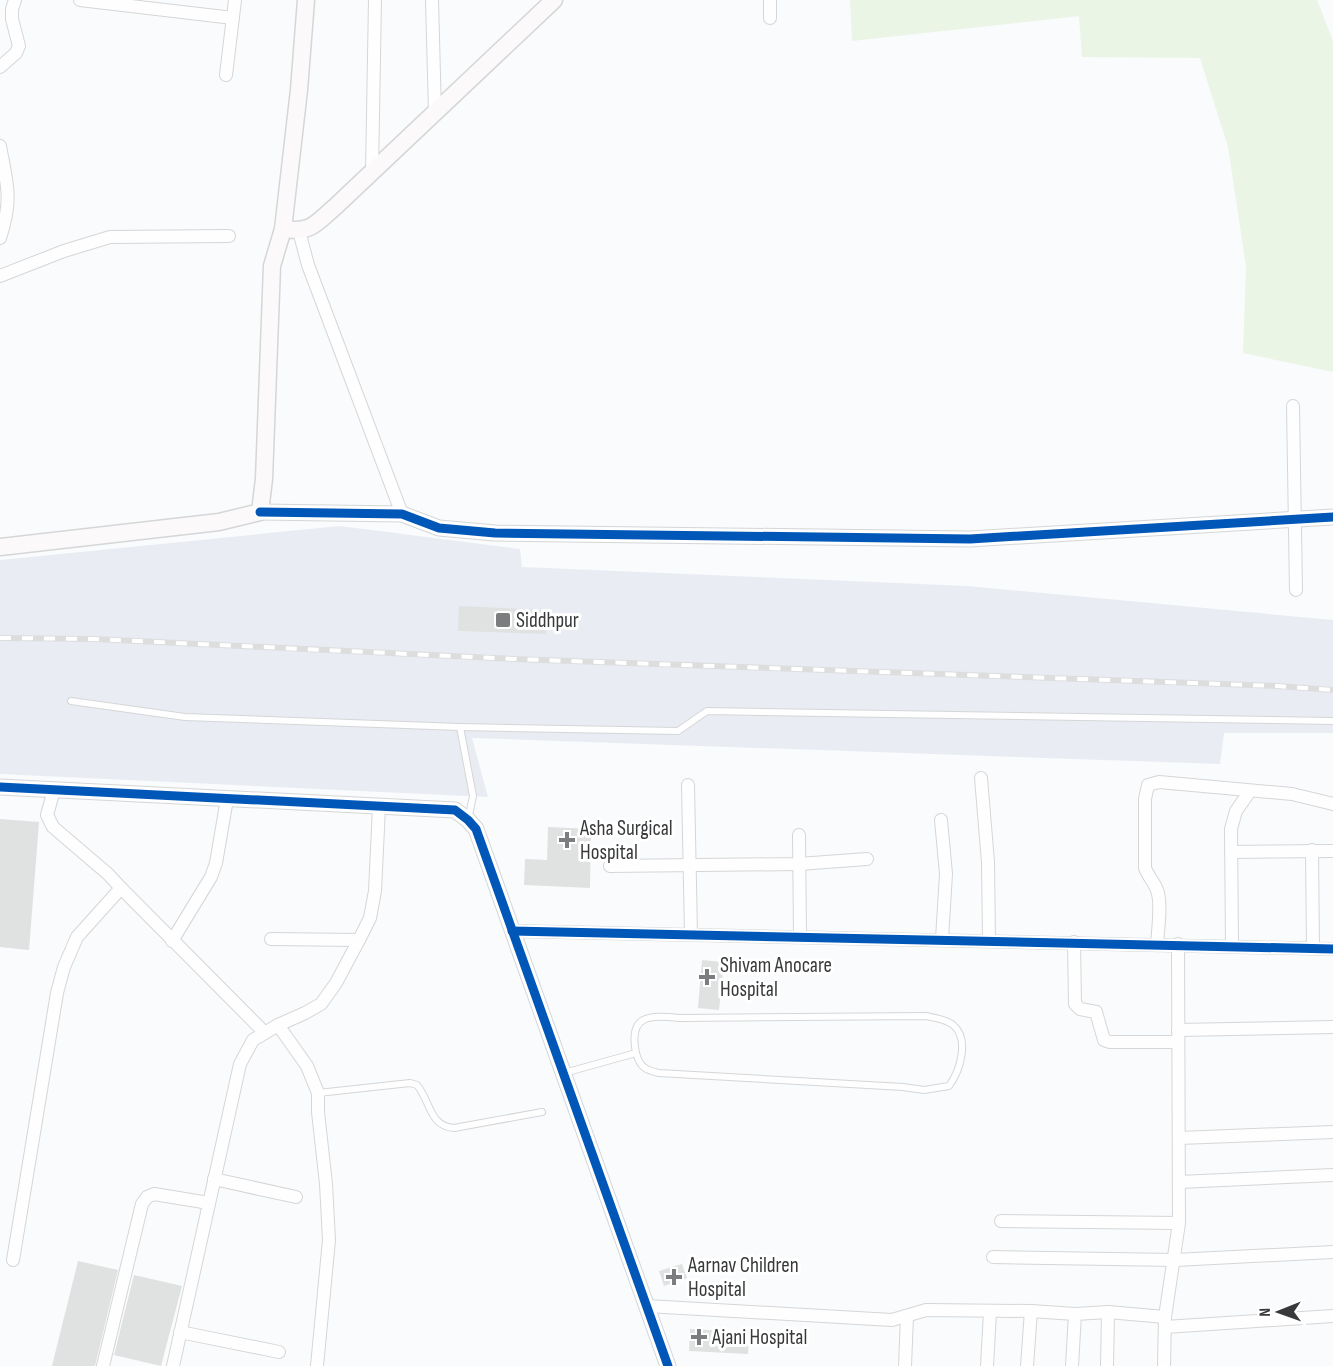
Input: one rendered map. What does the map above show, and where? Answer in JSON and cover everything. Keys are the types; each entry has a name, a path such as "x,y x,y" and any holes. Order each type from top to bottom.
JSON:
{"main road":[{"path":"0,547 219,522 260,513 264,479 272,266 291,230 306,0"},
{"path":"291,230 310,229 435,113 546,2"}],"street":[{"path":"0,67 16,53 19,46 12,19 15,0"},
{"path":"80,0 233,18"},
{"path":"226,75 234,0"},
{"path":"372,172 375,0"},
{"path":"432,0 435,113"},
{"path":"770,0 770,18"},
{"path":"0,146 2,172 9,194 7,216 0,238"},
{"path":"291,230 308,265 402,514"},
{"path":"0,276 64,250 110,237 229,236"},
{"path":"1293,406 1296,590"},
{"path":"260,513 402,514 440,528 495,533 970,539 1333,517"},
{"path":"981,778 988,862 989,940"},
{"path":"1158,944 1158,899 1156,888 1145,868 1145,799 1148,785 1159,782 1292,794 1333,804"},
{"path":"688,785 691,934"},
{"path":"0,787 455,810 468,820 476,829 668,1366"},
{"path":"54,790 47,815 53,827 108,874 265,1033"},
{"path":"1232,946 1232,830 1236,812 1250,791"},
{"path":"172,941 212,877 227,799"},
{"path":"173,1366 240,1064 253,1040 321,1004 336,983 370,918 375,891 379,807"},
{"path":"941,820 946,874 942,939"},
{"path":"799,835 800,936"},
{"path":"1312,850 1313,948"},
{"path":"1231,852 1333,851"},
{"path":"610,866 799,864 867,859"},
{"path":"13,1260 57,993 64,967 77,937 121,888"},
{"path":"512,931 1333,949"},
{"path":"271,939 359,940"},
{"path":"1074,942 1075,1004 1080,1009 1095,1012 1104,1040 1110,1042 1333,1028"},
{"path":"1164,1366 1165,1322 1179,1223 1178,944"},
{"path":"278,1025 307,1066 318,1093 329,1240 317,1366"},
{"path":"1179,1138 1333,1132"},
{"path":"1179,1182 1333,1174"},
{"path":"214,1179 296,1197"},
{"path":"103,1366 142,1204 147,1197 154,1194 209,1203"},
{"path":"1001,1221 1179,1223"},
{"path":"993,1257 1175,1260 1333,1252"},
{"path":"647,1306 892,1320 926,1310 1076,1314 1108,1312 1165,1322 1333,1316"},
{"path":"1027,1366 1031,1311"},
{"path":"987,1366 990,1312"},
{"path":"1107,1366 1108,1312"},
{"path":"1072,1366 1076,1314"},
{"path":"905,1366 907,1316"},
{"path":"180,1332 279,1352"}],"lane":[{"path":"70,701 185,717 460,727 678,731 707,711 1333,722"},
{"path":"460,727 473,796 468,820"},
{"path":"654,1015 680,1018 926,1016 946,1021 954,1026 960,1034 962,1051 957,1076 949,1086 924,1090 659,1073 648,1071 639,1064 636,1053 633,1038 636,1026 644,1018 654,1015"},
{"path":"563,1073 636,1053"},
{"path":"318,1093 410,1083 417,1085 437,1122 445,1127 454,1128 543,1112"}],"shaded area":[{"path":"340,526 520,549 522,567 967,586 1333,620 1333,733 1224,733 1220,764 472,738 488,797 0,774 0,560"}],"green space":[{"path":"850,0 1317,0 1333,41 1333,372 1243,353 1246,266 1228,147 1200,58 1082,57 1079,16 852,41"}],"building":[{"path":"459,606 547,610 546,634 458,631"},
{"path":"0,819 39,822 29,950 0,947"},
{"path":"548,827 591,829 590,888 524,885 525,859 547,860"},
{"path":"702,960 724,962 719,1010 698,1008"},
{"path":"78,1261 118,1270 95,1366 52,1366"},
{"path":"682,1264 687,1278 664,1286 659,1271"},
{"path":"134,1275 182,1286 161,1366 114,1355"},
{"path":"690,1329 749,1332 748,1354 689,1351"}],"railway":[{"path":"0,638 94,639 514,659 1277,686 1333,690"}],"cycle path":[{"path":"260,512 402,514 439,528 495,533 970,539 1333,517"},
{"path":"0,787 455,810 468,820 476,829 668,1366"},
{"path":"512,931 1333,949"}],"place":[{"name":"Siddhpur","path":"503,620"},
{"name":"Asha Surgical Hospital","path":"567,840"},
{"name":"Shivam Anocare Hospital","path":"707,977"},
{"name":"Aarnav Children Hospital","path":"674,1277"},
{"name":"Ajani Hospital","path":"699,1337"}]}
